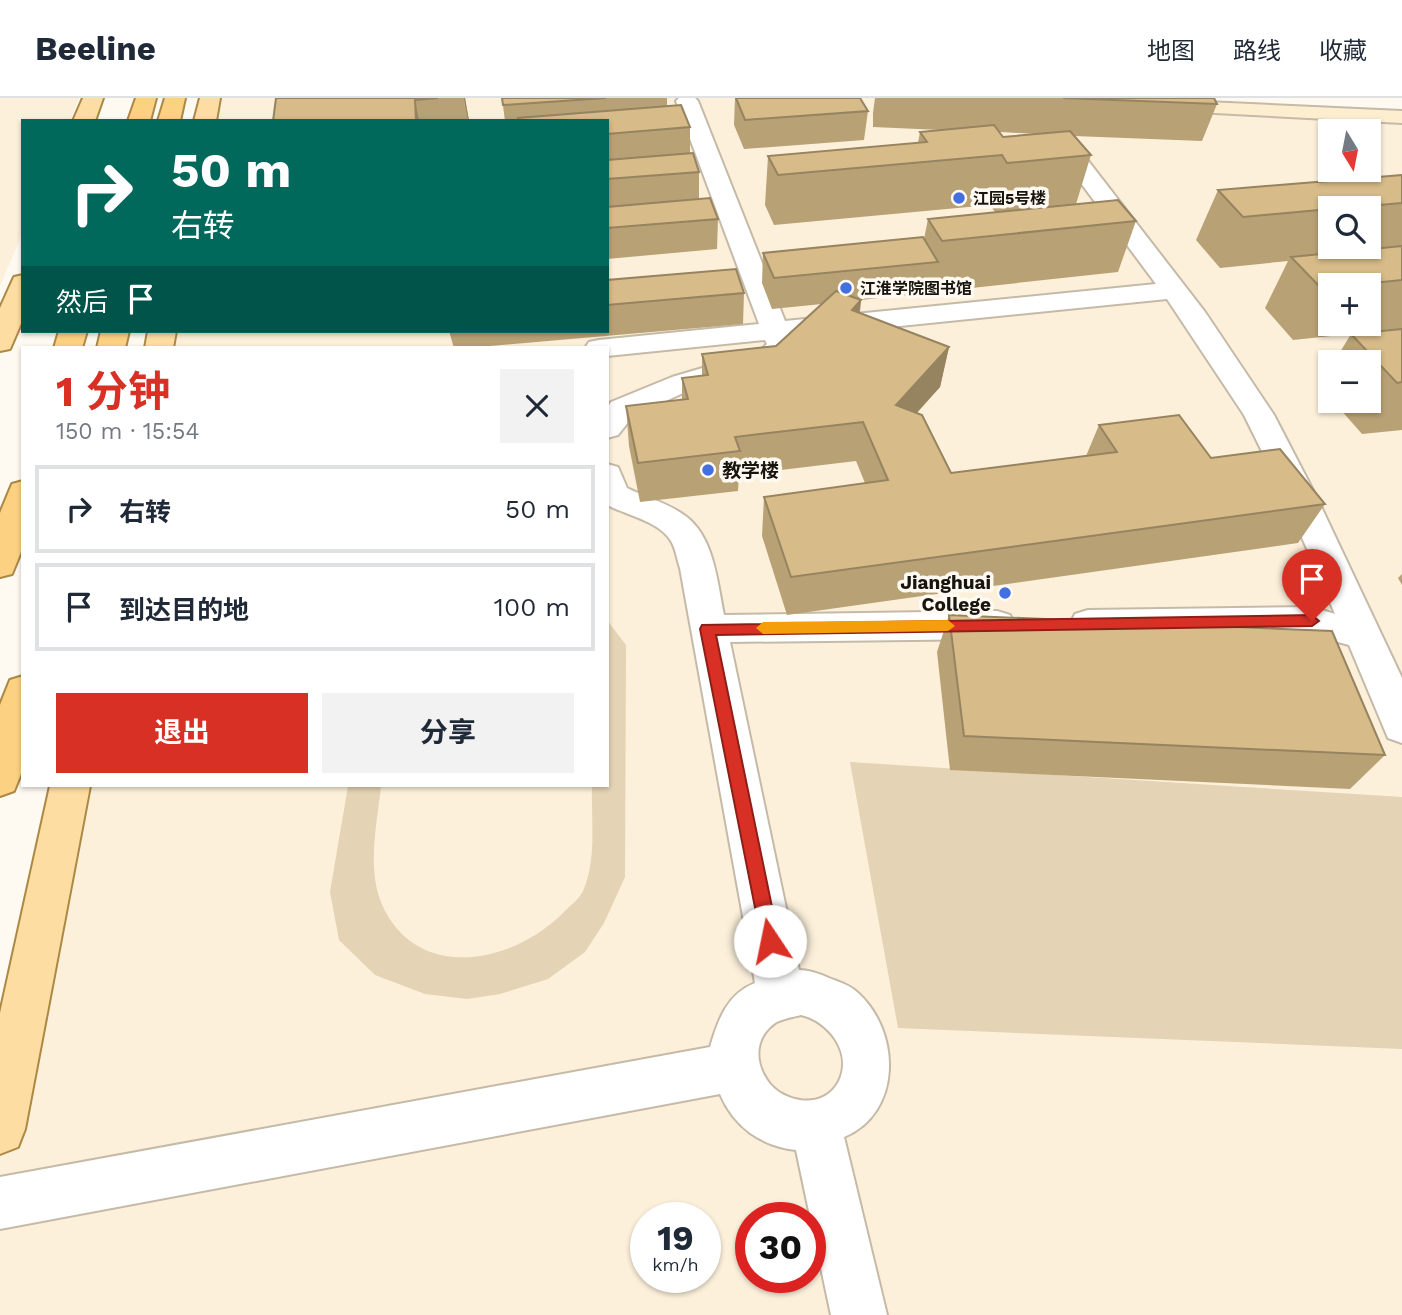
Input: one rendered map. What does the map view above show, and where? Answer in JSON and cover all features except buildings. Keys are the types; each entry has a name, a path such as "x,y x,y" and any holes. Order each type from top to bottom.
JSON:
{"highway":[{"path":"140,119 146,98"},
{"path":"170,119 175,98"},
{"path":"0,565 21,498"},
{"path":"0,779 21,699"}],"main road":[{"path":"85,119 93,98"},
{"path":"205,119 210,98"},
{"path":"1217,98 1402,106"},
{"path":"1141,104 1402,117"},
{"path":"0,343 21,288"},
{"path":"0,1129 69,787"}],"street":[{"path":"609,425 622,409 663,391 770,357 781,345 687,101"},
{"path":"1038,110 1174,290 1259,415 1301,498 1362,635 1376,659 1402,727"},
{"path":"609,347 1174,290"},
{"path":"609,481 613,494 632,506 667,517 687,537 697,568 780,993"},
{"path":"707,629 1312,621 1362,635"},
{"path":"801,992 822,997 841,1008 855,1026 864,1046 866,1068 861,1090 848,1109 830,1122 808,1128 785,1125 764,1115 747,1099 734,1067 732,1056 736,1034 745,1016 761,1001 780,993 801,992"},
{"path":"0,1203 734,1067"},
{"path":"816,1125 859,1315"}],"shaded area":[{"path":"0,98 79,98 71,119 21,119 21,237 0,286"},
{"name":"Jianghuai College","path":"210,98 1001,98 1402,117 1402,1315 0,1315 0,1129 70,787 609,787 609,346 159,346 162,333 609,333 609,119 205,119"},
{"path":"609,623 626,645 625,877 604,923 585,952 548,979 500,994 467,999 425,994 375,975 339,940 330,892 348,787 381,787 374,865 375,881 385,911 402,933 422,948 445,956 469,957 494,953 519,944 542,931 581,894 590,866 592,787 609,787"},
{"path":"850,762 1402,797 1402,1049 898,1028"}],"slow traffic":[{"path":"763,628 948,626"}],"place":[{"name":"江园5号楼","path":"959,198"},
{"name":"江淮学院图书馆","path":"846,288"},
{"name":"教学楼","path":"708,470"},
{"name":"Jianghuai College","path":"1005,593"}],"route":[{"path":"770,941 707,629 1312,621"}]}
